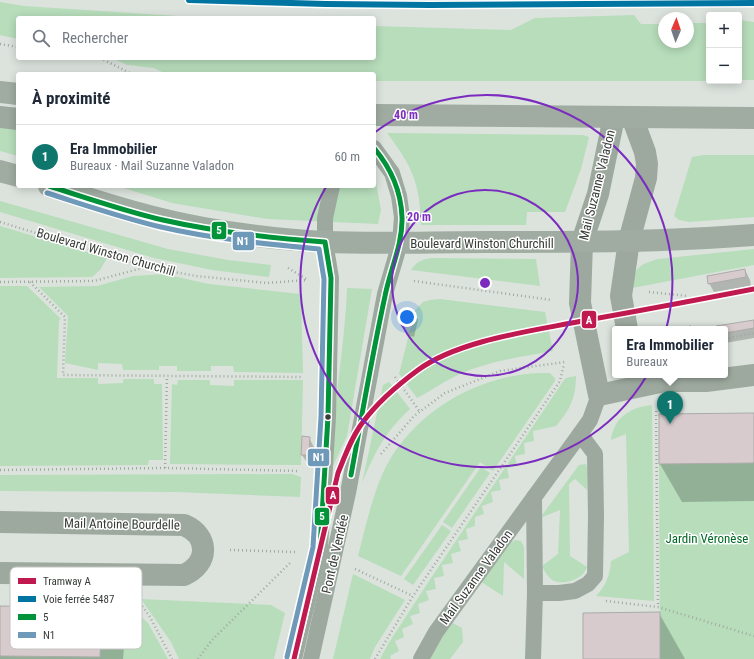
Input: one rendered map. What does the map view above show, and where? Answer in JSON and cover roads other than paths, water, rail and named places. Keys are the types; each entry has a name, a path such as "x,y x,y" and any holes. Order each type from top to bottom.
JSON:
{"main road":[{"path":"0,92 16,94"},
{"path":"376,116 754,118"},
{"path":"0,171 16,175"},
{"name":"Boulevard Winston Churchill","path":"56,188 140,214 203,228 282,239 325,242 582,242 710,238 754,234"}],"street":[{"path":"0,117 16,119"},
{"name":"Mail Suzanne Valadon","path":"599,395 580,303 582,242 623,117 639,132 648,164 646,178 629,241 621,296 627,326"},
{"path":"599,395 638,380 706,381 754,375"},
{"name":"Mail Antoine Bourdelle","path":"0,522 184,524 192,528 198,534 202,541 202,558 192,571 184,575 142,574"},
{"name":"Mail Antoine Bourdelle","path":"0,573 10,573"}],"lane":[{"path":"376,126 397,116"},
{"name":"Pont de Vendée","path":"311,659 348,493 385,294 400,243 402,217 399,196 392,173 376,151"},
{"name":"Pont de Vendée","path":"294,659 320,548 328,416 332,278 325,242 325,218 332,188"},
{"name":"Mail Suzanne Valadon","path":"421,659 436,632 590,420 599,395"},
{"path":"535,593 575,591 588,584 595,576 595,454 580,434"},
{"name":"Mail Suzanne Valadon","path":"534,497 534,659"}],"tram line":[{"name":"A","path":"294,659 338,473 355,433 375,408 403,381 418,370 454,351 497,338 754,289"}],"rail line":[{"name":"5487","path":"189,0 430,5 754,3"}],"place":[{"name":"Era Immobilier","path":"670,424"}],"park label":[{"name":"Jardin Véronèse","path":"707,538"}]}
